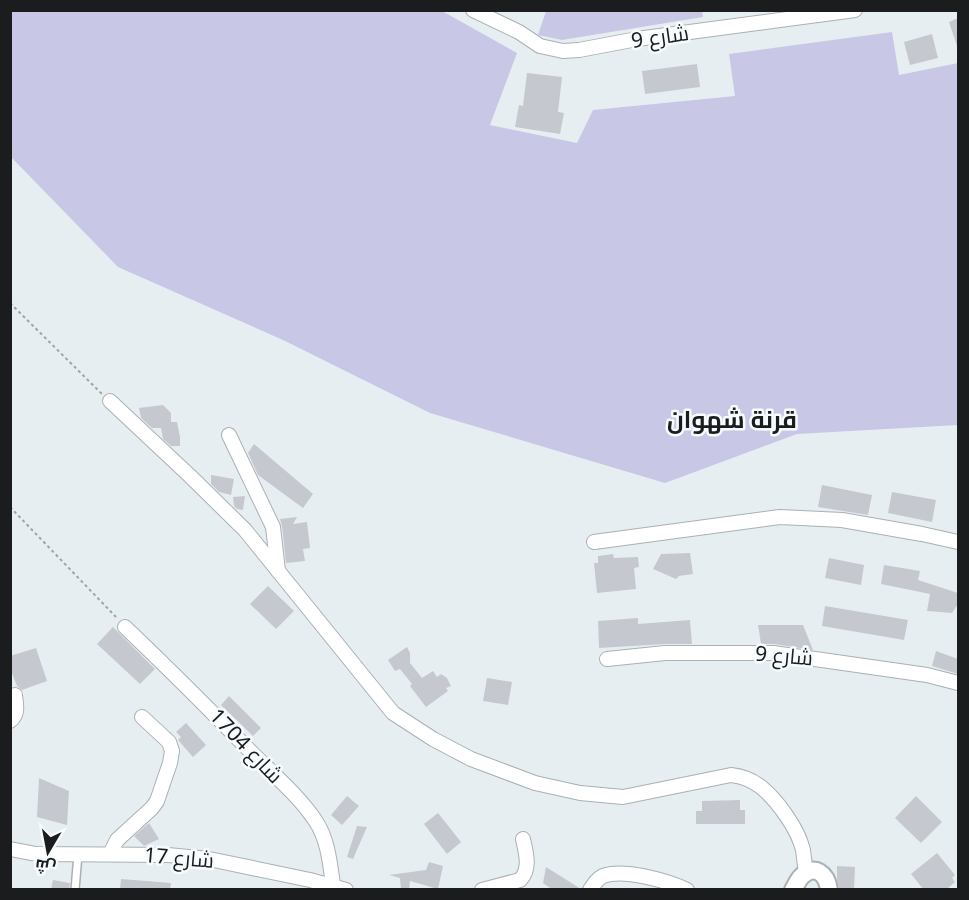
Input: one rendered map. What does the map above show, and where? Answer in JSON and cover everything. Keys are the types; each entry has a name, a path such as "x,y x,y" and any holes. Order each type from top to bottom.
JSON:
{"street":[{"name":"شارع 9","path":"473,10 519,32 540,46 563,51 855,10"},
{"path":"110,401 245,530 393,713 433,739 471,759 535,783 580,793 623,797 731,775 743,777 761,787 793,826 802,848 806,874"},
{"path":"229,435 273,527 278,571"},
{"path":"594,542 780,517 842,520 958,542"},
{"name":"شارع 1704","path":"125,627 298,800 315,821 325,841 339,887"},
{"name":"شارع 9","path":"607,658 666,653 773,653 927,675 958,683"},
{"path":"10,721 17,712 15,695"},
{"path":"110,854 117,840 157,801 170,764 172,751 169,742 142,717"},
{"path":"482,890 520,880 525,875 527,863 523,839"},
{"name":"شارع 17","path":"10,849 36,854 168,855 209,859 339,887"},
{"path":"793,890 800,878 812,871 822,873 828,880 829,890"},
{"path":"590,890 603,876 622,873 673,884 687,890"}],"lane":[{"path":"75,890 78,854"}],"path":[{"path":"10,303 110,401"},
{"path":"10,507 125,627"}],"shaded area":[{"path":"11,10 442,11 517,53 490,125 577,143 593,110 735,96 729,54 892,32 899,75 958,63 958,425 797,434 665,483 430,413 283,340 118,267 11,157"},
{"path":"702,10 703,17 562,40 538,35 546,11"}],"building":[{"path":"958,18 958,46 957,46 949,22"},
{"path":"932,34 938,58 910,65 904,42"},
{"path":"697,64 700,87 645,94 642,71"},
{"path":"527,73 562,77 558,112 564,113 560,134 515,127 519,105 523,106"},
{"path":"163,405 171,413 171,422 177,422 180,446 171,446 163,439 161,428 152,428 141,418 139,408"},
{"path":"254,444 313,494 303,508 258,475 248,453"},
{"path":"211,475 234,479 231,495 219,492 211,484"},
{"path":"822,485 872,495 868,515 818,507"},
{"path":"892,492 936,500 932,522 888,513"},
{"path":"245,496 243,510 237,509 234,506 233,497"},
{"path":"297,517 293,524 307,522 310,548 303,549 305,561 286,563 280,519"},
{"path":"690,553 693,574 679,576 676,579 653,569 661,554"},
{"path":"613,554 614,558 638,557 639,567 634,568 636,589 597,593 594,563 598,563 598,556"},
{"path":"829,558 864,565 861,585 825,578"},
{"path":"884,565 920,571 918,580 958,593 958,604 952,613 927,611 930,594 881,584"},
{"path":"268,586 294,611 276,629 250,604"},
{"path":"825,606 908,620 904,640 822,626"},
{"path":"638,618 638,624 690,620 692,644 599,648 598,621"},
{"path":"758,625 803,625 813,650 761,644"},
{"path":"113,627 155,669 140,684 97,644"},
{"path":"407,647 410,653 410,663 422,678 433,671 437,677 441,674 447,678 451,686 446,688 448,691 426,707 400,669 395,671 388,660"},
{"path":"36,648 47,681 22,690 17,686 10,668 10,656"},
{"path":"936,651 958,659 958,674 932,666"},
{"path":"487,678 512,682 508,705 483,701"},
{"path":"229,696 261,728 253,736 221,705"},
{"path":"186,723 206,745 193,757 178,740 181,737 176,732"},
{"path":"39,778 69,791 67,825 37,817"},
{"path":"347,796 359,806 342,825 331,815"},
{"path":"916,796 942,822 921,843 895,818"},
{"path":"740,800 740,810 745,810 745,824 696,824 696,811 702,811 702,801"},
{"path":"438,813 461,842 447,854 424,824"},
{"path":"149,823 159,839 144,846 134,836"},
{"path":"357,826 367,827 353,859 347,857"},
{"path":"937,853 955,875 952,878 955,882 946,890 924,890 911,874"},
{"path":"429,862 443,866 438,889 410,881 409,890 401,890 400,878 389,875 426,870"},
{"path":"837,866 855,867 854,890 839,890"},
{"path":"546,867 581,890 553,890 543,883"},
{"path":"121,879 171,883 170,890 120,890"},
{"path":"53,880 70,883 69,890 51,890"}],"district":[{"name":"قرنة شهوان","path":"732,420"}]}
